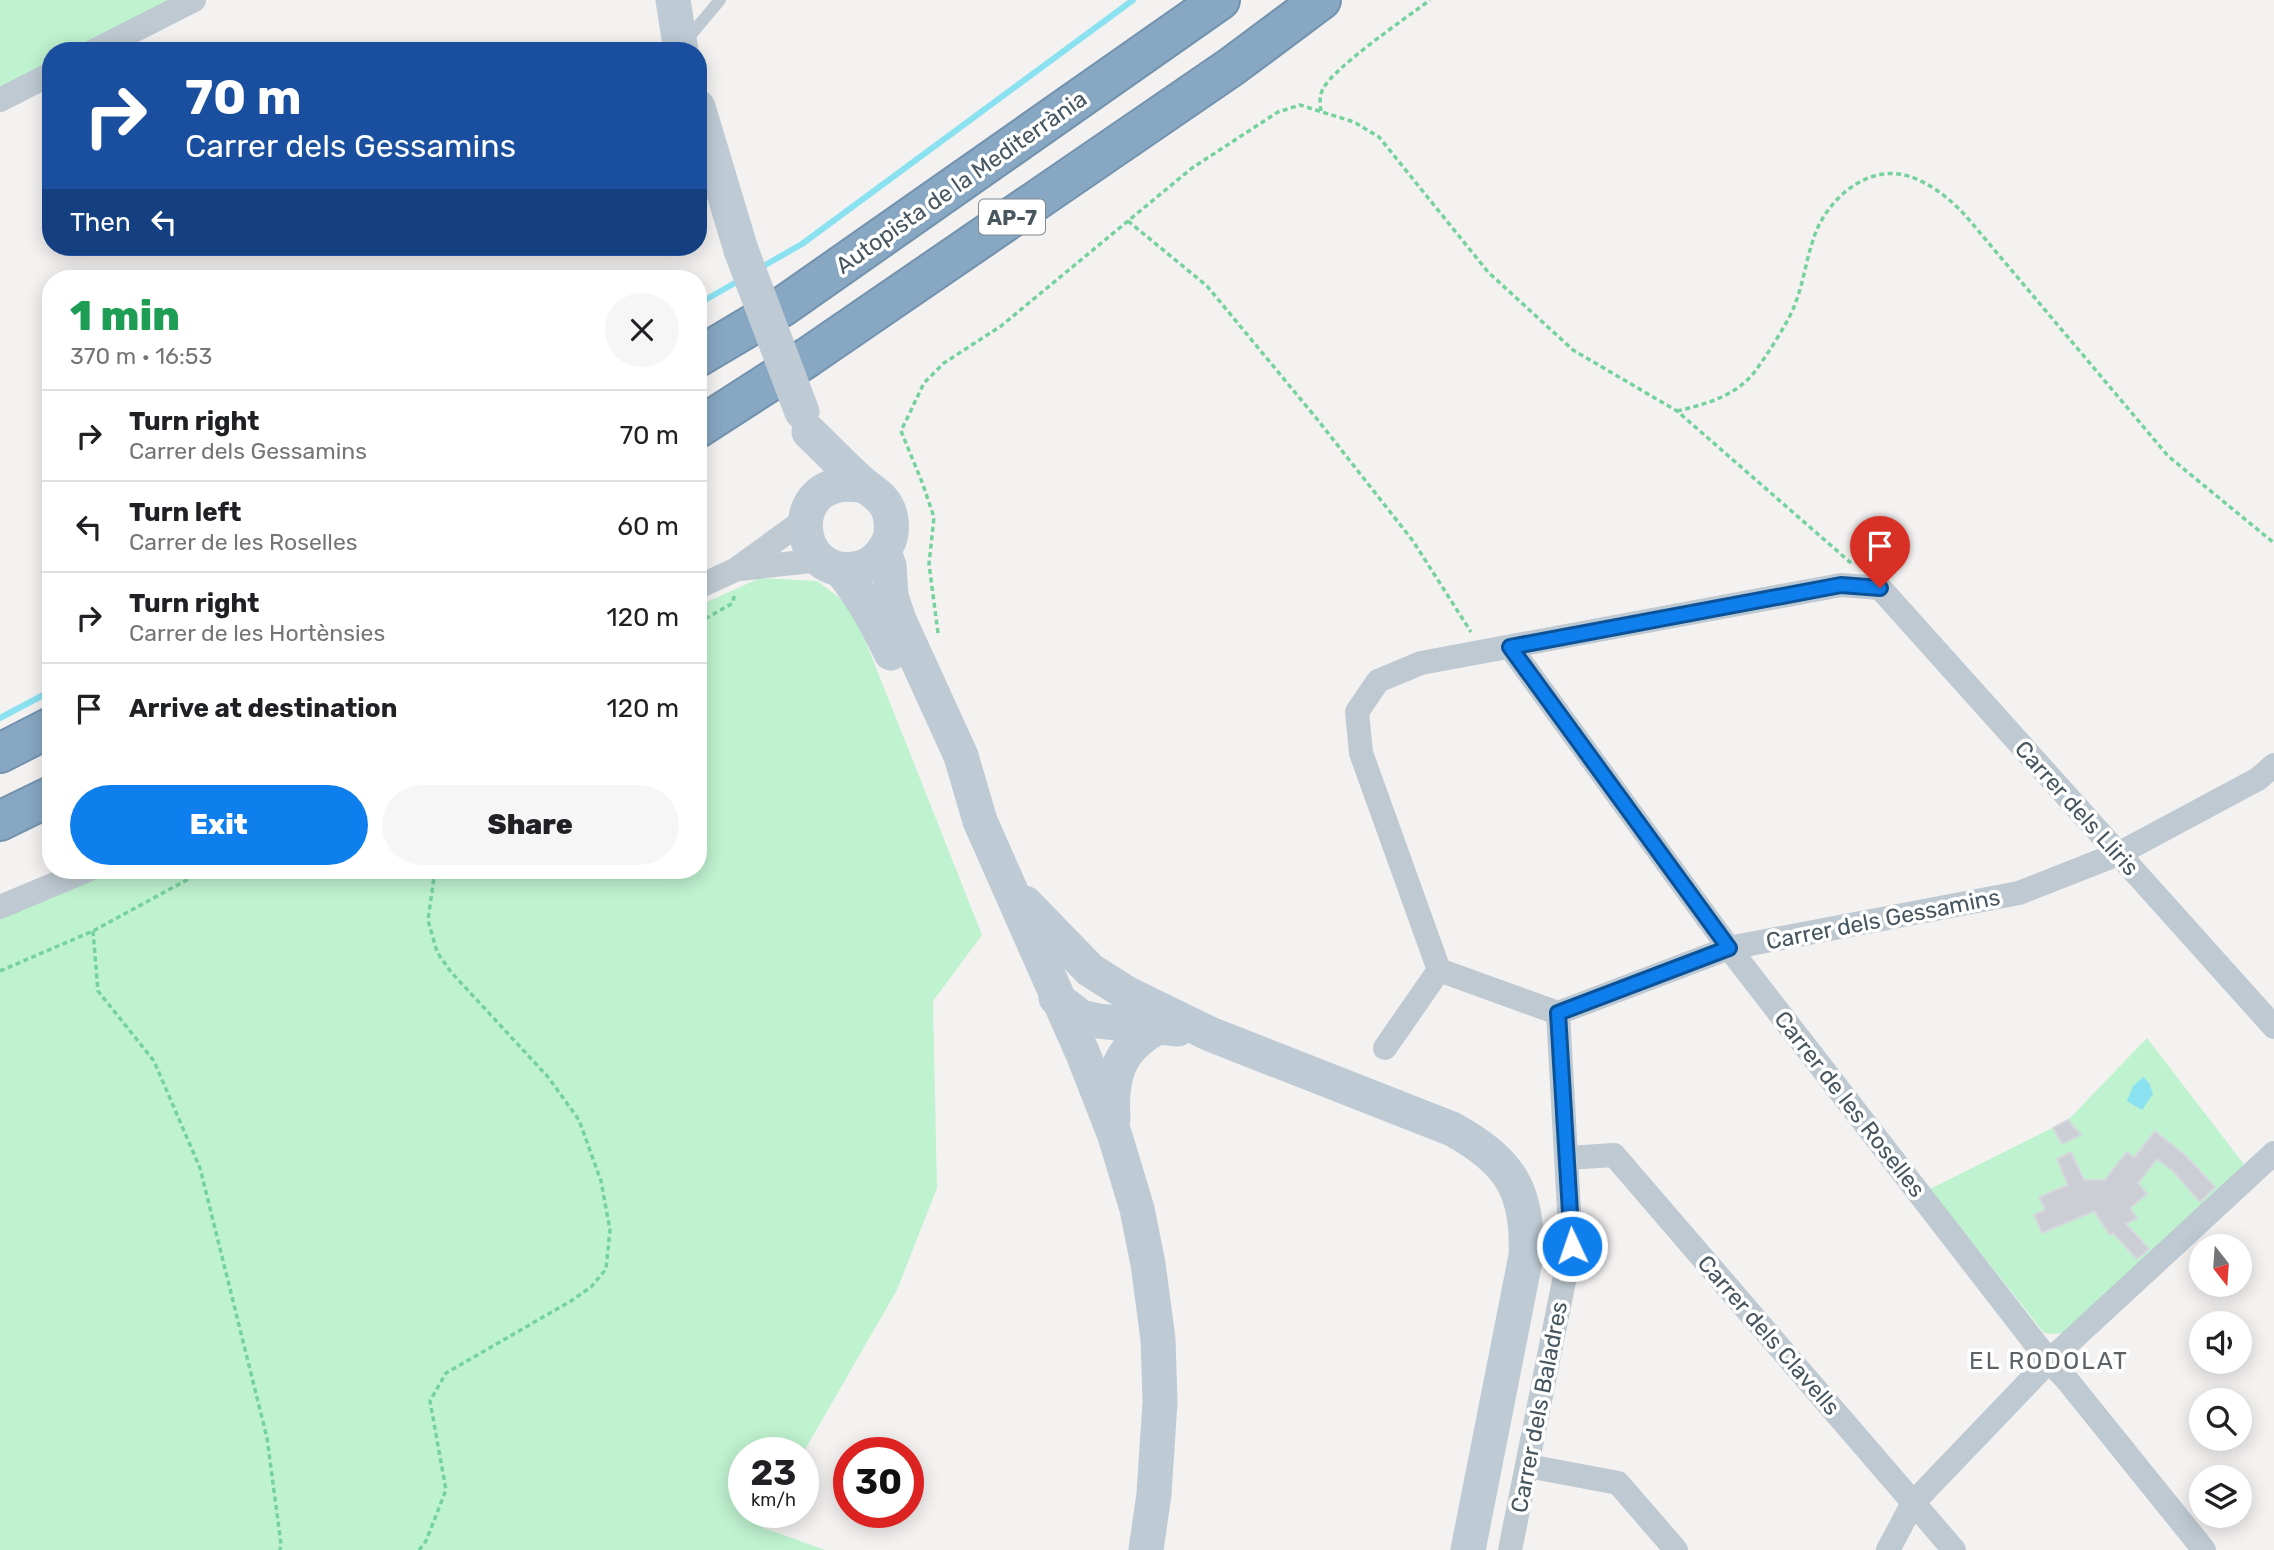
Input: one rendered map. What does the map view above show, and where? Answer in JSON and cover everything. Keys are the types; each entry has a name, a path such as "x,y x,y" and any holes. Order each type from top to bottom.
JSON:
{"highway":[{"name":"Autopista de la Mediterrània","path":"707,352 782,307 1220,0"},
{"name":"AP-7","path":"707,422 808,357 1231,67 1321,0"},
{"path":"0,753 42,732"},
{"path":"0,821 42,800"}],"main road":[{"path":"673,0 680,42"},
{"path":"707,137 741,250 805,422 810,508 805,535 810,549 859,592 878,623 945,771 979,821"},
{"path":"805,422 865,486 878,494 887,507 892,522 884,551 874,561 862,568 831,565"},
{"path":"810,508 832,486 848,482 865,486"},
{"path":"884,551 889,566 891,596 899,620 961,756 979,821 1083,1054 1115,1136 1137,1209 1158,1339 1159,1415 1154,1494 1146,1550"},
{"path":"1008,884 1090,970 1128,994 1210,1034 1452,1129 1474,1141 1506,1170 1517,1186 1527,1230 1526,1256 1468,1550"},
{"path":"1056,998 1081,1017 1098,1021 1160,1026 1210,1034"},
{"path":"1115,1136 1112,1095 1118,1066 1136,1041 1160,1026"}],"street":[{"path":"112,42 194,0"},
{"path":"0,100 42,79"},
{"path":"707,583 735,570 810,508"},
{"path":"735,570 831,565"},
{"path":"1438,970 1361,753 1357,712 1378,681 1421,663 1841,585 1880,588"},
{"name":"Carrer dels Lliris","path":"1880,588 2274,1027"},
{"name":"Carrer de les Roselles","path":"1510,647 1729,948 2049,1361 2204,1550"},
{"name":"Carrer dels Gessamins","path":"1558,1013 1729,948 2019,893 2118,854 2258,779 2274,765"},
{"path":"0,907 67,879"},
{"path":"1438,970 1558,1013"},
{"path":"1385,1048 1438,970"},
{"name":"Carrer dels Baladres","path":"1510,1550 1572,1246 1558,1013"},
{"path":"1888,1550 1913,1503 2049,1361 2274,1153"},
{"name":"Carrer dels Clavells","path":"1567,1158 1614,1155 1954,1550"},
{"path":"1528,1466 1618,1483 1676,1550"}],"lane":[{"path":"687,42 720,0"}],"path":[{"path":"1321,112 1322,90 1337,72 1430,0"},
{"path":"938,635 929,564 934,517 901,431 924,383 944,363 1001,326 1192,168 1278,112 1300,106 1354,122 1378,137 1488,272 1573,350 1677,411 1880,588"},
{"path":"1677,411 1708,403 1737,389 1755,372 1794,308 1818,228 1831,203 1859,180 1889,174 1913,177 1948,198 1965,215 2168,456 2274,543"},
{"path":"1128,221 1207,286 1300,398 1413,541 1484,652"},
{"path":"0,971 93,931 188,879"},
{"path":"419,1550 426,1541 446,1490 430,1401 446,1373 592,1287 606,1269 610,1230 601,1181 579,1120 548,1077 451,972 436,952 428,920 434,879"},
{"path":"93,931 98,990 154,1061 200,1168 267,1438 280,1550"}],"green space":[{"path":"0,0 200,0 115,42 42,42 42,78 0,99"},
{"path":"760,578 817,581 852,607 982,935 933,1001 937,1188 897,1290 812,1437 728,1437 728,1528 764,1528 825,1550 0,1550 0,918 88,879 707,879 707,602"},
{"path":"2147,1038 2246,1167 2066,1332 2044,1333 1930,1189 2068,1120"}],"water":[{"path":"2143,1077 2149,1083 2153,1094 2142,1110 2127,1101 2133,1086"}],"building":[{"path":"2068,1120 2081,1135 2062,1144 2053,1128"},
{"path":"2155,1131 2186,1156 2215,1187 2200,1202 2173,1171 2157,1159 2138,1183 2147,1194 2130,1208 2137,1218 2126,1224 2149,1249 2137,1259 2113,1233 2110,1235 2094,1211 2042,1233 2034,1215 2045,1210 2039,1197 2068,1185 2057,1159 2071,1152 2084,1180 2105,1180 2127,1152 2134,1158"}],"waterway":[{"path":"760,268 802,244 1133,0"},
{"path":"707,299 742,279"},
{"path":"0,718 42,696"}],"district":[{"name":"EL RODOLAT","path":"2049,1361"}],"route":[{"path":"1572,1246 1558,1013 1729,948 1510,647 1841,585 1880,588"}]}
